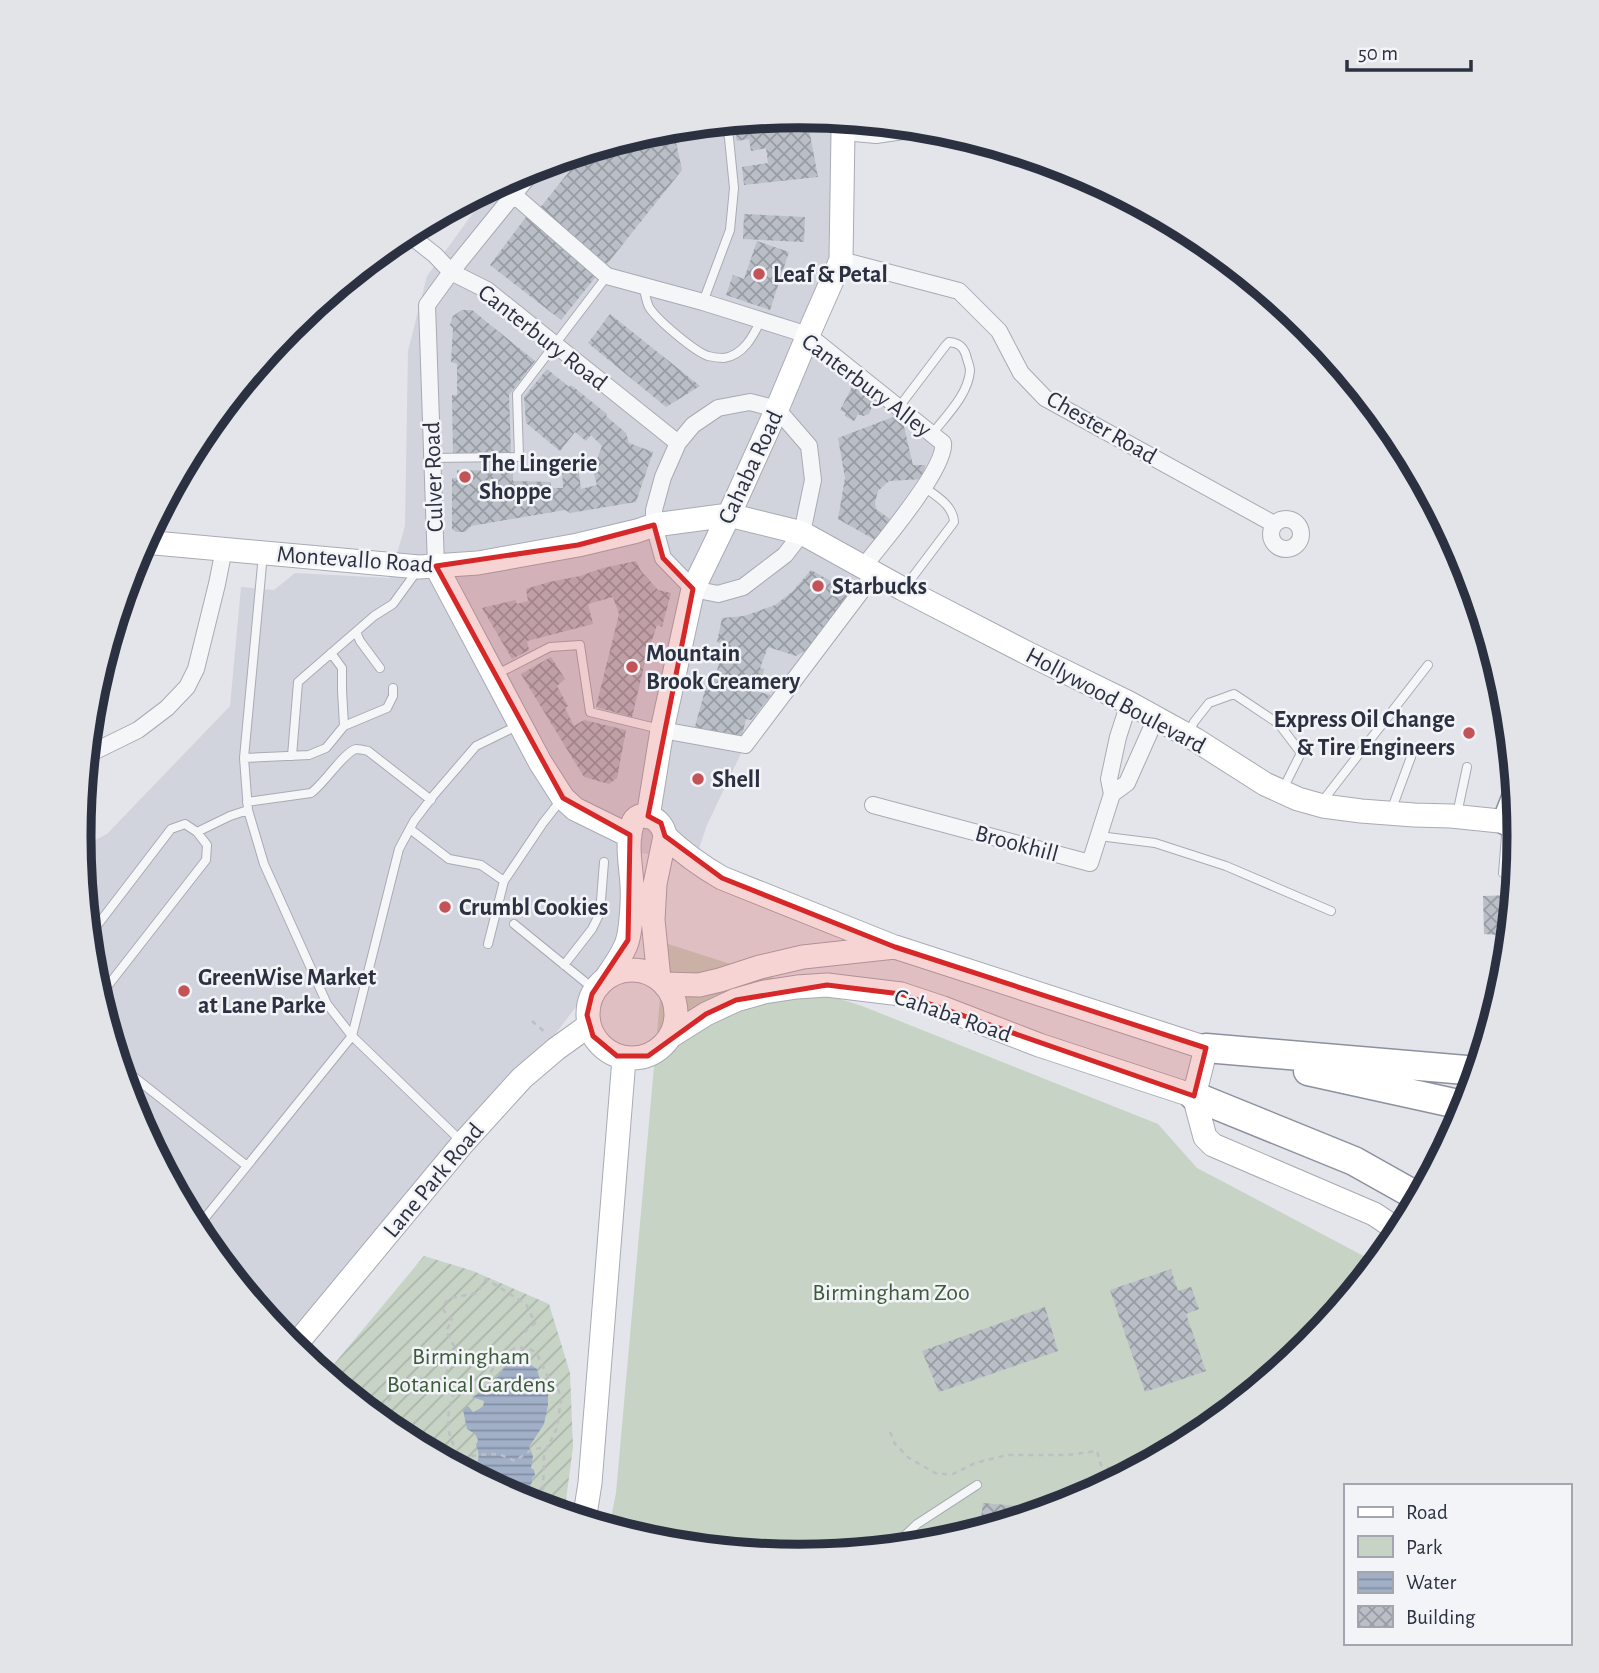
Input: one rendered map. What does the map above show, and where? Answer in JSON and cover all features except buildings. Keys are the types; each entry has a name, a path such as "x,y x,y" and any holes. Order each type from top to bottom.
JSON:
{"highway":[{"path":"1206,1048 1468,1069"},
{"path":"1206,1048 1456,1103"},
{"path":"1194,1096 1354,1161 1412,1193"}],"street":[{"name":"Cahaba Road","path":"842,130 841,260 729,515 693,589 662,730 648,817 661,823 665,836 683,853 722,878 895,947 1206,1048"},
{"path":"863,131 876,135 886,133"},
{"name":"Culver Road","path":"522,185 427,304 432,458 428,566 494,675 540,762 563,798 575,808 630,836"},
{"path":"514,195 607,276"},
{"name":"Canterbury Road","path":"417,241 451,272 487,290 678,443"},
{"name":"Chester Road","path":"841,260 959,292 999,331 1021,373 1045,398 1274,524"},
{"name":"Canterbury Alley","path":"607,276 808,335 943,443 944,448 924,487 869,570 745,745 662,730"},
{"path":"750,402 777,408 809,446 813,481 802,533 785,555 743,587 718,594 693,589 663,558 654,525 654,510 663,477 678,443 694,425 718,408 750,402"},
{"name":"Montevallo Road","path":"155,543 428,566 478,563 578,545 654,525 729,515"},
{"name":"Hollywood Boulevard","path":"729,515 802,533 903,589 1129,703 1265,784 1298,799 1319,805 1390,814 1457,817 1507,814"},
{"path":"97,750 138,730 167,709 187,687 196,669 223,549"},
{"name":"Brookhill","path":"873,805 1090,863 1112,793 1109,779 1129,703"},
{"name":"Brookhill","path":"1112,793 1127,783 1156,718"},
{"path":"586,1511 592,1470 624,1059 599,1044 589,1026 588,1004 624,951 628,940 633,888 630,836 633,821 637,817 648,817"},
{"path":"665,836 655,884 653,920 662,982 671,993 677,1014 671,1036"},
{"name":"Cahaba Road","path":"600,984 626,970 637,970 662,982 699,985 803,957 895,947"},
{"name":"Cahaba Road","path":"624,1059 648,1056 666,1044 671,1036 706,1014 736,1000 764,992 827,985 901,994 1039,1045 1194,1096"},
{"name":"Lane Park Road","path":"301,1339 463,1143 522,1078 589,1026"},
{"path":"1206,1048 1194,1096 1205,1137 1213,1145 1374,1214 1392,1226"}],"lane":[{"path":"703,302 730,230 734,188 727,132"},
{"path":"432,458 519,457 517,394 607,276"},
{"path":"643,286 649,307 662,322 709,356 725,358 741,351 750,341 761,320"},
{"path":"899,407 946,345 949,342 959,345 964,350 970,370 968,380 963,393 932,435"},
{"path":"903,589 954,522 954,517 942,500 924,487"},
{"path":"263,553 244,758 248,806 264,864 327,1004 352,1036 463,1143"},
{"path":"292,756 298,682 374,616 393,604 428,566"},
{"path":"356,632 380,668"},
{"path":"494,675 550,647 580,645 590,712 662,730"},
{"path":"331,653 342,668 344,726"},
{"path":"1319,805 1428,665"},
{"path":"244,758 309,755 326,748 344,726 387,708 393,696 393,688"},
{"path":"1187,736 1209,703 1234,694 1279,724 1301,753 1281,792"},
{"path":"204,1220 352,1036 399,849 410,829 476,746 520,724"},
{"path":"197,832 248,806 311,793 347,754 356,749 368,751 431,800"},
{"path":"1390,814 1411,757"},
{"path":"1457,817 1467,767"},
{"path":"488,944 504,881 563,798"},
{"path":"97,926 171,829 185,824 197,832 208,845 206,860 107,986"},
{"path":"410,829 449,859 481,865 504,881"},
{"path":"1099,836 1156,843 1226,866 1331,911"},
{"path":"1503,873 1507,849"},
{"path":"564,965 592,929 600,913 604,862"},
{"path":"513,924 564,965 600,984"},
{"path":"134,1077 247,1166"},
{"path":"903,1537 917,1524 977,1485"}],"path":[{"path":"532,1021 547,1034"},
{"path":"444,1384 449,1363 456,1350 446,1331 452,1320 444,1311 443,1305 450,1298 477,1293 486,1279 526,1304 535,1323 522,1334"},
{"path":"383,1409 396,1390 416,1379 426,1379 454,1392 470,1391 516,1347 530,1349 537,1354 547,1375 558,1388 561,1399 557,1428 542,1460 544,1482 540,1495"},
{"path":"454,1392 448,1413 448,1427 451,1442 461,1458 499,1454 515,1461 531,1450 549,1446"},
{"path":"890,1433 895,1444 909,1458 937,1474 953,1474 975,1463 1007,1455 1068,1455 1097,1451 1101,1465 1116,1471"}],"highlighted area":[{"path":"654,525 663,558 693,589 648,816 661,823 665,836 722,878 895,947 1206,1048 1194,1096 901,994 827,985 736,1000 706,1014 648,1056 617,1056 593,1036 587,1015 592,994 628,940 630,835 563,798 436,566 578,545"}],"shaded area":[{"path":"800,128 840,130 841,260 808,335 943,443 931,477 872,571 745,745 707,825 693,866 635,851 625,942 522,1078 298,1336 237,1268 210,1230 164,1150 145,1108 115,1020 105,975 97,929 91,842 107,834 230,706 241,587 274,590 295,573 390,578 405,526 408,351 427,276 479,205 528,182 572,166 616,152 707,134"}],"green space":[{"name":"Birmingham Zoo","path":"665,943 862,1006 1158,1124 1197,1168 1369,1259 1332,1304 1267,1369 1193,1426 1113,1472 1071,1491 983,1521 892,1539 800,1545 753,1543 707,1539 611,1519 616,1493"},
{"name":"Birmingham Botanical Gardens","path":"424,1256 473,1271 549,1304 570,1373 573,1447 565,1505 486,1472 445,1450 368,1399 331,1368"}],"water":[{"path":"515,1354 537,1369 540,1380 548,1390 544,1424 529,1447 533,1456 531,1468 535,1475 528,1491 476,1467 478,1440 475,1434 467,1429 463,1410 468,1406 473,1412 483,1407 484,1401 472,1397 502,1372 508,1360"}],"place":[{"name":"Leaf & Petal","path":"759,274"},
{"name":"The Lingerie Shoppe","path":"465,477"},
{"name":"Starbucks","path":"818,586"},
{"name":"Mountain Brook Creamery","path":"632,667"},
{"name":"Express Oil Change & Tire Engineers","path":"1469,733"},
{"name":"Shell","path":"698,779"},
{"name":"Crumbl Cookies","path":"445,907"},
{"name":"GreenWise Market at Lane Parke","path":"184,991"}]}
